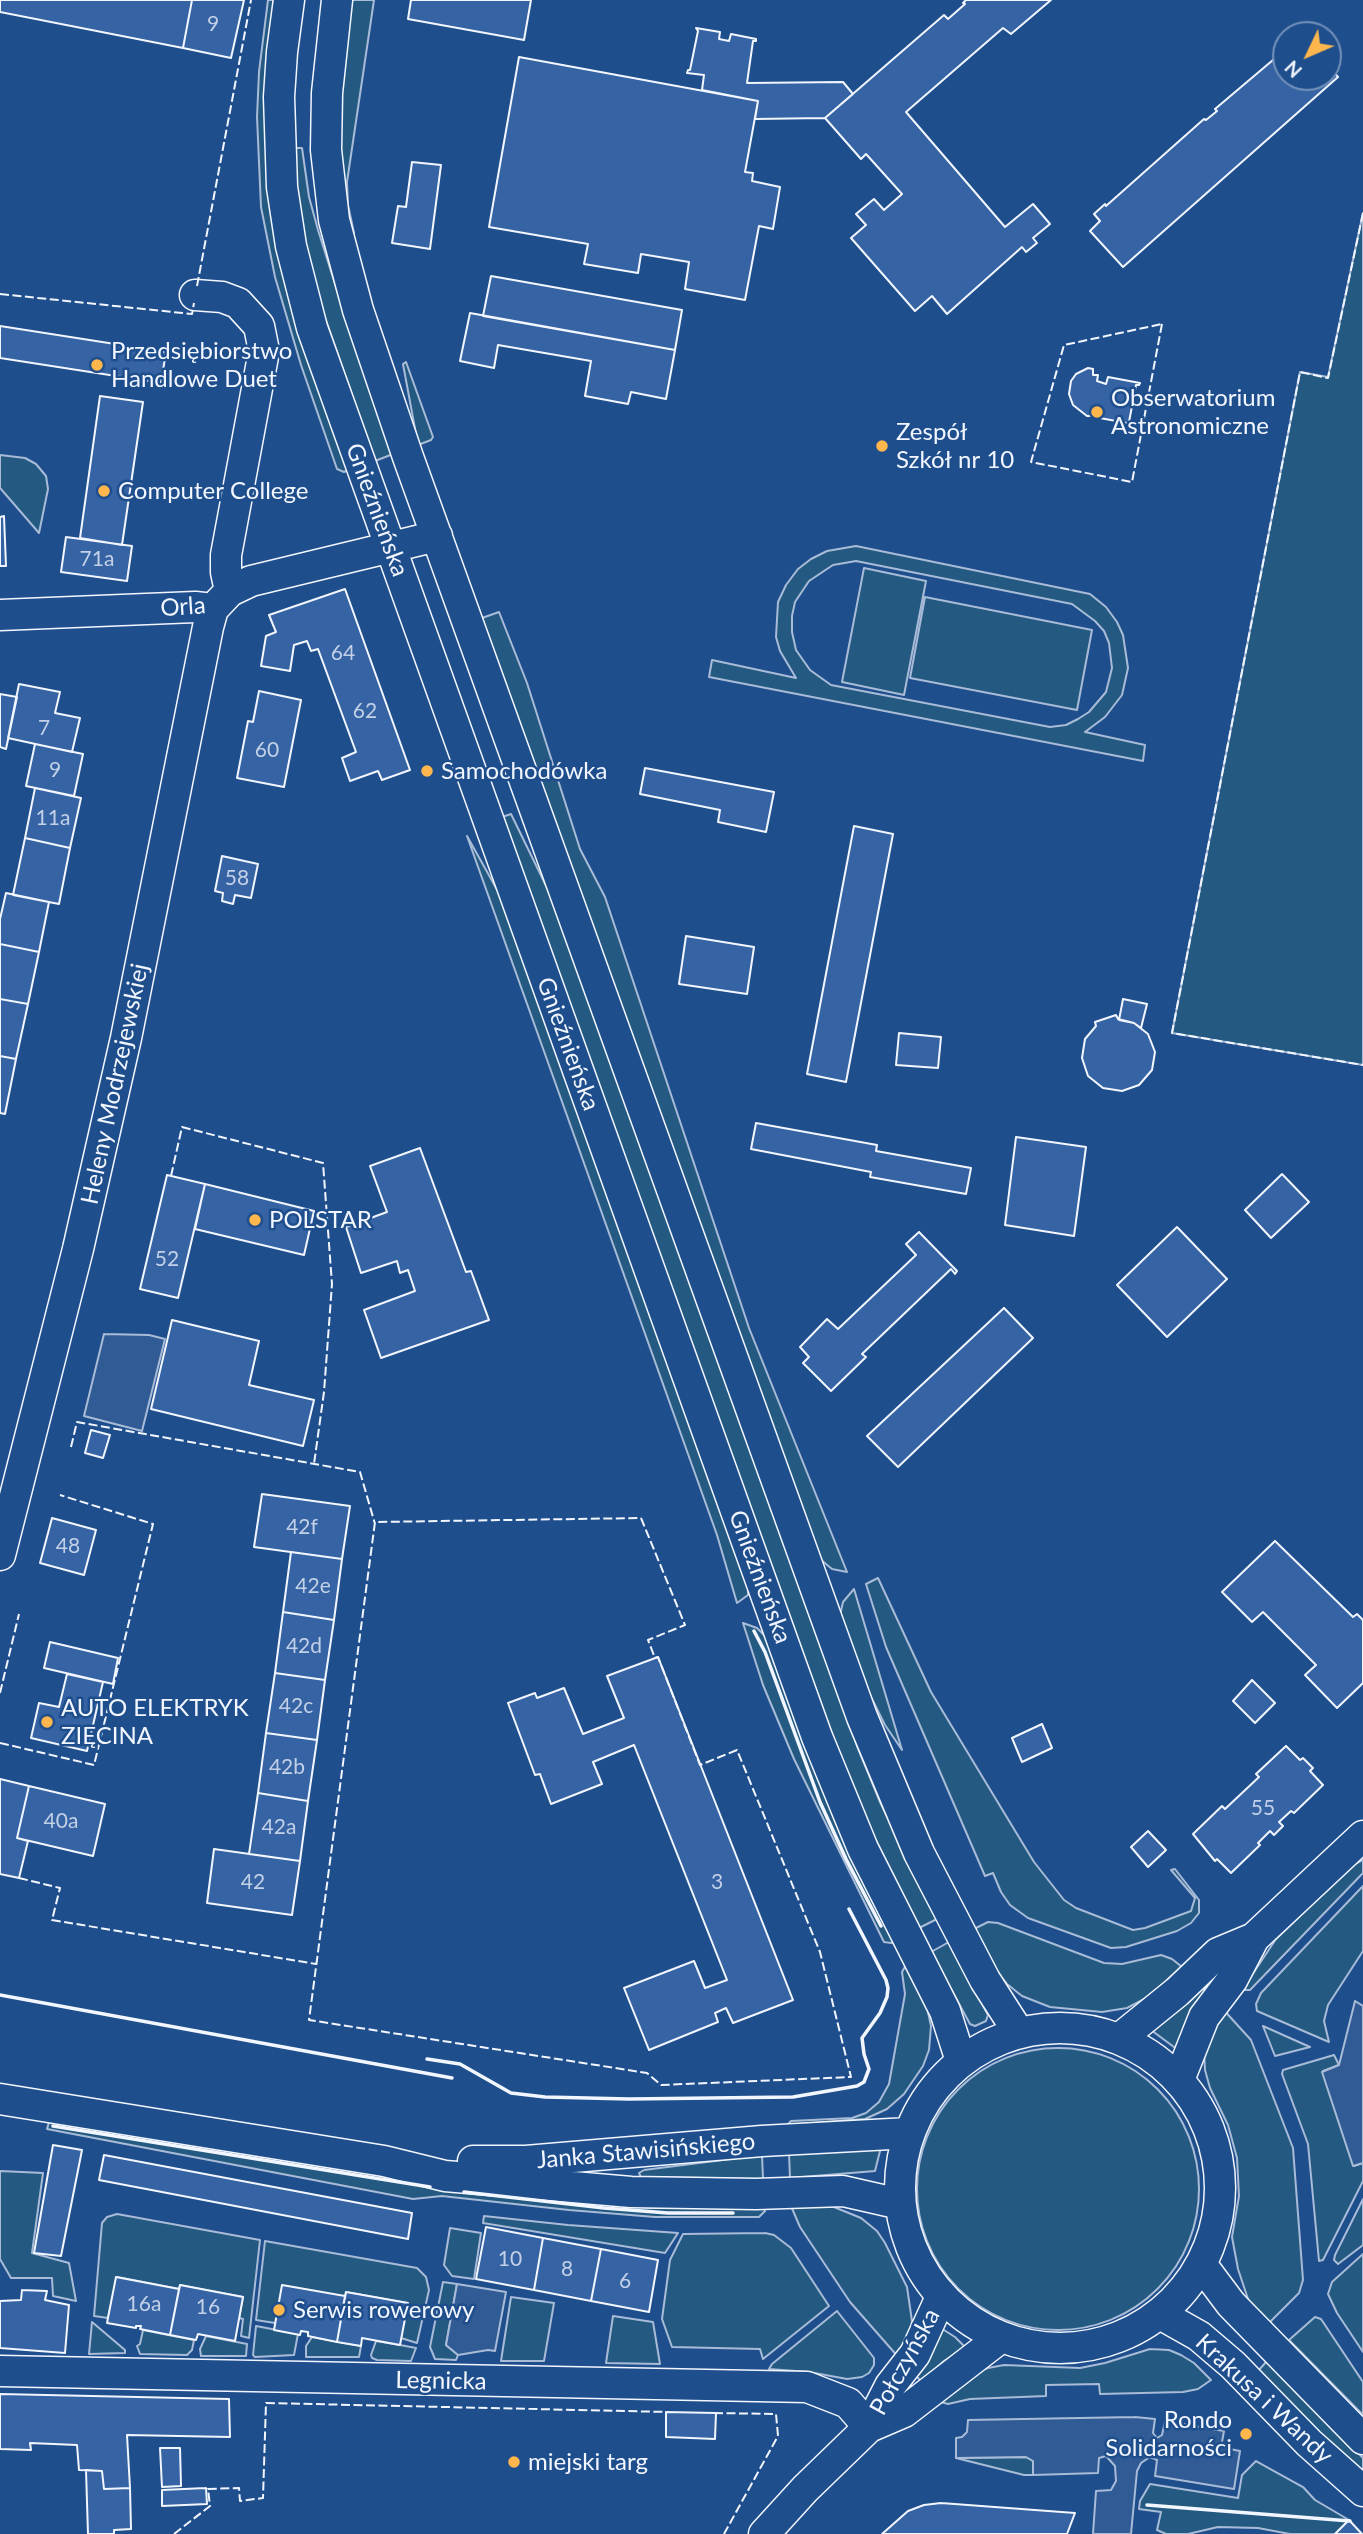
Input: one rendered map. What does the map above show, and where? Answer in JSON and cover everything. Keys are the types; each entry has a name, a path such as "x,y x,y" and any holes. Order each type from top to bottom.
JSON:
{"street":[{"name":"Gnieźnieńska","path":"289,0 282,52 279,119 282,187 287,224 312,328 821,1748 863,1849 945,2011 961,2062"},
{"name":"Gnieźnieńska","path":"337,0 329,69 326,150 334,220 358,310 862,1717 919,1853 985,1980 1019,2033"},
{"name":"Heleny Modrzejewskiej","path":"0,1555 78,1249 123,1051 208,627 222,600 226,555 264,351 259,326 238,303 195,295"},
{"name":"Orla","path":"0,615 195,607 222,600 251,581 437,536"},
{"path":"1178,2080 1204,2017 1232,1980 1254,1938 1363,1836"},
{"path":"1119,2039 1177,1992 1218,1953 1254,1938"},
{"path":"1052,2027 1086,2030 1119,2039 1151,2056 1178,2080 1201,2112 1216,2149 1219,2202 1215,2228 1201,2264 1183,2291 1160,2314 1132,2332 1100,2344 1067,2348 1033,2347 1000,2337 969,2320 942,2297 913,2254 904,2230 900,2204 900,2168 909,2133 922,2106 939,2082 961,2062 988,2044 1019,2033 1052,2027"},
{"name":"Janka Stawisińskiego","path":"0,2099 384,2161 445,2176 570,2188 680,2194 843,2191 900,2204"},
{"name":"Janka Stawisińskiego","path":"384,2161 526,2161 770,2141 909,2133"},
{"name":"Krakusa i Wandy","path":"1201,2264 1231,2305 1363,2439"},
{"name":"Połczyńska","path":"764,2534 805,2489 869,2427 890,2386 915,2354 942,2297"},
{"name":"Krakusa i Wandy","path":"1160,2314 1199,2336 1233,2365 1309,2442 1363,2491"},
{"name":"Połczyńska","path":"869,2427 904,2412 1000,2337"},
{"name":"Legnicka","path":"0,2371 807,2388 848,2403 869,2427"}],"shaded area":[{"path":"268,0 275,0 266,72 348,470 344,472 337,469 301,365 275,277 261,207 257,117 259,72"},
{"path":"352,0 374,0 347,182 348,205 354,233 346,205 340,137 341,92"},
{"path":"294,148 302,148 309,197 318,230 393,454 375,461 319,300 303,233"},
{"path":"1363,213 1363,1065 1172,1033 1300,372 1328,377"},
{"path":"406,362 433,437 418,445 403,364"},
{"path":"0,455 25,458 36,464 46,476 48,489 39,533 0,488"},
{"path":"856,546 1090,594 1106,607 1117,622 1123,635 1128,668 1122,695 1105,717 1085,732 1145,745 1143,761 709,677 712,660 796,678 780,651 776,637 778,602 798,569 827,551","holes":["856,561 1072,604 1104,631 1109,643 1112,668 1106,692 1089,712 1066,725 1050,727 831,685 810,670 796,650 792,632 795,602 809,581 833,565"]},
{"path":"864,568 926,581 904,695 842,682"},
{"path":"925,597 1092,630 1077,710 910,678"},
{"path":"499,612 527,683 580,849 605,897 749,1328 847,1572 832,1569 820,1559 482,618"},
{"path":"511,814 551,896 857,1746 880,1802 937,1919 919,1928 861,1810 839,1753 502,817"},
{"path":"467,836 500,895 748,1585 748,1595 737,1603 717,1535"},
{"path":"104,1334 149,1335 165,1339 142,1431 84,1416"},
{"path":"878,1578 931,1692 1034,1862 1064,1900 1076,1908 1133,1930 1145,1928 1191,1911 1195,1898 1171,1870 1175,1869 1199,1900 1199,1913 1191,1923 1177,1931 1126,1947 1111,1948 1028,1918 1010,1905 993,1873 985,1876 886,1647 866,1584"},
{"path":"854,1589 902,1750 885,1725 867,1689 840,1615 843,1602"},
{"path":"743,1623 757,1628 767,1638 835,1821 894,1942 884,1942 794,1759 763,1685"},
{"path":"1363,1860 1363,1873 1250,1990 1242,1990 1276,1939 1353,1865"},
{"path":"1363,1886 1363,1951 1328,2005 1324,2021 1329,2042 1257,2011 1256,2004 1261,1993"},
{"path":"988,1922 998,1923 1104,1963 1122,1964 1161,1955 1182,1967 1148,1997 1127,2008 1102,2012 1050,2007 1022,1996 997,1972 974,1929"},
{"path":"949,1942 988,2015 986,2021 975,2026 970,2024 931,1952"},
{"path":"906,1965 926,2003 931,2026 929,2050 923,2066 904,2094 887,2109 865,2119 787,2125 791,2121 852,2118 866,2113 879,2102 889,2084 905,1994 902,1972"},
{"path":"1202,1987 1208,1993 1178,2050 1151,2030"},
{"path":"1355,2001 1363,2006 1363,2163 1353,2166 1322,2072 1339,2065"},
{"path":"1221,2007 1251,2040 1293,2148 1303,2280 1299,2293 1269,2323 1249,2302 1238,2269 1232,2237 1239,2196 1237,2158 1228,2125 1210,2088 1205,2070 1204,2052"},
{"path":"1263,2026 1310,2047 1275,2056"},
{"path":"1058,2048 1085,2051 1112,2059 1136,2072 1158,2089 1175,2111 1188,2135 1196,2162 1199,2189 1196,2216 1188,2243 1175,2267 1158,2289 1136,2306 1112,2319 1085,2327 1058,2330 1031,2327 1004,2319 980,2306 958,2289 941,2267 928,2243 920,2216 917,2189 920,2162 928,2135 941,2111 958,2089 980,2072 1004,2059 1031,2051"},
{"path":"1334,2055 1339,2065 1323,2071 1354,2166 1363,2163 1363,2181 1323,2260 1319,2261 1308,2144 1282,2074 1283,2070"},
{"path":"49,2122 508,2195 653,2208 764,2207 765,2211 759,2217 655,2217 442,2196 413,2199 47,2129"},
{"path":"878,2148 880,2151 875,2171 790,2178 789,2153"},
{"path":"762,2155 763,2179 641,2177 639,2173 644,2170"},
{"path":"0,2171 43,2173 32,2253 69,2263 76,2301 53,2296 52,2278 11,2278 0,2259"},
{"path":"1363,2199 1363,2245 1338,2264 1334,2260 1335,2255"},
{"path":"829,2205 861,2218 877,2231 907,2287 912,2321 900,2359 850,2302 800,2227 791,2206"},
{"path":"117,2214 260,2240 249,2338 241,2336 243,2319 239,2318 243,2297 180,2285 179,2289 117,2277 108,2318 94,2316 102,2223 107,2217"},
{"path":"484,2216 678,2233 665,2253 483,2223"},
{"path":"450,2228 481,2233 474,2279 452,2276 444,2265"},
{"path":"683,2234 774,2235 791,2248 829,2306 763,2359 760,2349 672,2347 662,2319 670,2260"},
{"path":"265,2241 417,2268 426,2277 429,2290 417,2343 401,2338 407,2303 346,2292 345,2296 275,2323 256,2320"},
{"path":"1363,2254 1363,2352 1337,2313 1328,2294 1332,2282"},
{"path":"443,2282 457,2284 446,2345 458,2355 456,2360 435,2359 430,2347"},
{"path":"457,2284 506,2292 495,2351 458,2355 446,2345"},
{"path":"511,2297 554,2303 544,2361 501,2361"},
{"path":"837,2311 874,2358 874,2365 869,2373 847,2379 809,2372 769,2369 772,2364"},
{"path":"613,2316 653,2322 660,2364 606,2363"},
{"path":"1315,2317 1321,2319 1363,2382 1363,2415 1289,2340"},
{"path":"92,2322 125,2350 125,2353 89,2354"},
{"path":"936,2325 965,2347 921,2381 914,2374"},
{"path":"256,2326 298,2334 294,2355 255,2357"},
{"path":"143,2330 194,2340 192,2350 187,2355 140,2354 137,2346 140,2344"},
{"path":"206,2336 247,2344 246,2356 201,2356 200,2349"},
{"path":"312,2337 361,2346 359,2357 306,2357 306,2346"},
{"path":"376,2341 416,2348 411,2361 377,2360 371,2355"},
{"path":"1150,2349 1169,2350 1181,2355 1194,2363 1211,2380 1198,2389 1183,2392 1100,2394 1099,2384 1046,2385 1046,2396 970,2399 948,2404 941,2402 979,2371 988,2368 1004,2365 1080,2368"},
{"path":"1267,2361 1363,2458 1363,2472 1318,2433 1258,2371"},
{"path":"1135,2417 1155,2419 1153,2433 1157,2438 1162,2435 1165,2421 1224,2431 1222,2442 1225,2448 1240,2451 1234,2489 1155,2476 1157,2460 1150,2457 1141,2463 1137,2471 1131,2534 1093,2534 1096,2491 1111,2490 1116,2481 1115,2466 1106,2456 1099,2458 1098,2473 1033,2475 1033,2461 1026,2457 956,2458 956,2438 967,2432 968,2420"},
{"path":"1026,2457 1033,2461 1033,2475 956,2458"},
{"path":"1256,2461 1303,2487 1315,2500 1349,2520 1335,2534 1290,2534 1258,2528 1218,2527 1188,2534 1166,2534 1157,2530 1161,2512 1139,2509 1140,2501 1150,2484 1238,2498 1242,2475"}],"building":[{"path":"0,0 192,0 183,48 0,12"},
{"path":"192,0 244,0 231,58 183,48"},
{"path":"411,0 531,0 524,40 408,19"},
{"path":"966,0 1051,0 1011,34 1003,28 906,112 1005,227 1033,204 1050,224 1033,238 1037,243 1026,252 1022,247 947,314 932,296 915,311 851,238 866,225 856,214 874,199 884,210 902,194 866,154 861,159 825,118 944,15 948,19"},
{"path":"696,28 720,32 719,39 729,41 731,34 756,39 753,41 747,83 843,82 853,94 825,118 755,119 758,101 702,90 704,75 687,73 690,70 698,31"},
{"path":"519,57 758,101 745,172 753,173 752,181 780,187 773,229 759,226 745,300 685,289 689,262 641,254 638,273 584,264 588,244 489,227"},
{"path":"1272,61 1272,91 1322,91 1123,267 1090,231 1100,221 1094,214 1204,119 1217,111 1215,109"},
{"path":"412,162 441,165 430,249 392,243 398,206 406,207"},
{"path":"491,276 682,310 675,350 483,316"},
{"path":"470,313 675,350 666,399 631,392 628,404 585,396 591,361 498,345 494,368 460,361"},
{"path":"0,326 166,352 161,383 0,358"},
{"path":"1088,368 1093,369 1093,375 1098,375 1097,381 1106,384 1108,377 1140,383 1136,385 1129,422 1132,424 1100,418 1102,410 1092,408 1090,416 1087,416 1073,405 1069,394 1071,381 1076,374"},
{"path":"100,396 143,402 122,545 80,538"},
{"path":"4,516 6,566 0,566 0,517"},
{"path":"66,537 132,546 127,581 61,572"},
{"path":"345,589 410,770 382,780 378,771 350,781 342,758 356,752 318,649 311,651 307,641 294,645 290,671 261,666 266,636 276,632 269,615"},
{"path":"19,684 60,692 55,713 80,718 72,752 8,738"},
{"path":"259,691 301,700 284,787 237,778 248,721 253,722"},
{"path":"0,694 17,697 6,749 0,747"},
{"path":"35,744 83,754 74,796 26,786"},
{"path":"645,768 774,792 766,832 718,822 720,810 640,794"},
{"path":"35,788 81,798 70,848 25,838"},
{"path":"854,826 893,834 846,1082 807,1074"},
{"path":"25,838 70,848 59,904 13,895"},
{"path":"222,856 258,864 251,898 235,895 233,904 222,901 223,893 215,891"},
{"path":"6,893 49,902 39,952 0,944 0,919"},
{"path":"686,936 754,947 747,994 679,984"},
{"path":"0,944 39,952 28,1004 0,999"},
{"path":"0,999 28,1004 16,1059 0,1056"},
{"path":"1123,999 1147,1004 1141,1028 1134,1023 1119,1020"},
{"path":"1116,1015 1118,1019 1134,1023 1148,1034 1155,1052 1152,1070 1139,1085 1122,1091 1103,1088 1088,1076 1082,1058 1085,1039 1096,1026 1095,1022"},
{"path":"899,1033 941,1037 938,1068 896,1065"},
{"path":"0,1056 16,1059 5,1114 0,1113"},
{"path":"756,1123 877,1145 876,1151 971,1168 966,1194 870,1177 871,1172 751,1149"},
{"path":"1016,1137 1086,1147 1074,1236 1005,1225"},
{"path":"420,1148 466,1272 471,1271 489,1320 381,1358 364,1310 415,1291 408,1270 400,1273 397,1261 361,1273 346,1227 387,1212 370,1166"},
{"path":"1282,1174 1309,1202 1271,1238 1245,1210"},
{"path":"167,1175 205,1184 178,1298 140,1289"},
{"name":"POLSTAR","path":"205,1184 314,1211 304,1255 195,1229"},
{"path":"1177,1227 1227,1279 1167,1337 1117,1285"},
{"path":"919,1232 957,1271 955,1274 951,1269 862,1354 866,1357 831,1391 803,1363 809,1357 800,1347 827,1319 838,1329 916,1255 906,1244"},
{"path":"1004,1308 1033,1338 898,1467 867,1436"},
{"path":"172,1320 259,1341 249,1385 314,1400 303,1446 151,1409"},
{"path":"91,1430 110,1435 103,1458 85,1453"},
{"path":"262,1494 350,1506 342,1559 254,1547"},
{"path":"52,1518 96,1530 84,1575 40,1563"},
{"path":"1275,1541 1353,1617 1357,1614 1363,1620 1363,1683 1337,1708 1305,1675 1316,1665 1263,1612 1252,1622 1222,1592"},
{"path":"291,1552 342,1559 334,1620 283,1612"},
{"path":"283,1612 334,1620 325,1680 275,1673"},
{"path":"50,1642 118,1658 113,1684 44,1668"},
{"path":"658,1657 793,2000 733,2023 726,2008 715,2013 718,2022 649,2050 624,1988 694,1961 705,1988 727,1980 634,1745 593,1762 602,1784 551,1804 540,1774 535,1775 508,1703 535,1693 537,1698 564,1688 583,1734 624,1718 607,1676"},
{"path":"275,1673 325,1680 317,1740 266,1733"},
{"path":"67,1674 103,1682 87,1751 31,1738 39,1703 59,1707"},
{"path":"1252,1680 1275,1703 1255,1723 1233,1701"},
{"path":"1042,1724 1052,1748 1022,1762 1012,1738"},
{"path":"266,1733 317,1740 308,1801 258,1793"},
{"path":"1286,1746 1313,1768 1310,1771 1323,1785 1294,1813 1291,1811 1279,1822 1283,1826 1274,1835 1270,1831 1258,1843 1260,1845 1231,1873 1217,1859 1215,1861 1193,1834 1222,1806 1225,1809 1259,1777 1256,1774"},
{"path":"0,1779 29,1786 17,1838 28,1841 19,1878 0,1874"},
{"path":"29,1786 105,1804 93,1856 17,1838"},
{"path":"258,1793 308,1801 300,1861 249,1854"},
{"path":"1148,1831 1166,1850 1148,1867 1131,1847"},
{"path":"214,1849 300,1861 292,1915 207,1903"},
{"path":"53,2145 82,2150 61,2256 34,2253"},
{"path":"104,2155 412,2213 408,2239 99,2180"},
{"path":"486,2227 543,2238 534,2290 476,2279"},
{"path":"543,2238 601,2249 591,2301 534,2290"},
{"path":"601,2249 658,2260 649,2312 591,2301"},
{"path":"116,2277 179,2289 170,2335 140,2329 141,2326 136,2328 107,2323"},
{"path":"180,2285 243,2297 235,2341 198,2334 196,2340 170,2335"},
{"path":"282,2285 345,2296 337,2342 308,2336 308,2332 301,2331 300,2335 274,2330"},
{"path":"22,2290 47,2291 45,2300 69,2305 65,2353 0,2348 0,2301 21,2300"},
{"path":"346,2292 408,2303 400,2345 362,2338 361,2346 337,2342"},
{"path":"0,2394 229,2399 230,2437 127,2435 130,2488 104,2489 102,2471 79,2470 77,2445 30,2443 31,2450 0,2449"},
{"path":"666,2412 716,2413 715,2439 666,2437"},
{"path":"160,2448 180,2448 181,2486 162,2487"},
{"path":"86,2470 102,2471 104,2489 130,2488 131,2529 114,2530 114,2534 88,2534"},
{"path":"206,2488 207,2504 162,2506 162,2490"},
{"path":"941,2503 1075,2513 1067,2534 882,2534 908,2511"},
{"path":"1349,2520 1362,2534 1335,2534"}],"fence":[{"path":"197,286 251,0"},
{"path":"1363,213 1328,378 1300,372 1172,1033 1363,1065"},
{"path":"0,294 192,314 194,303"},
{"path":"1162,324 1132,482 1031,462 1064,345 1162,324"},
{"path":"171,1176 182,1127 323,1163 332,1284 324,1392 314,1464"},
{"path":"71,1447 77,1422 360,1472 375,1524"},
{"path":"0,1743 94,1765 153,1524 60,1495"},
{"path":"641,1518 685,1625 648,1640 655,1658 658,1657 700,1765 737,1750 820,1952 851,2077 661,2085 647,2073 309,2020 375,1522 641,1518"},
{"path":"0,1693 19,1614"},
{"path":"19,1878 60,1888 52,1920 316,1964 317,1961"},
{"path":"174,2534 210,2506 208,2489 239,2488 240,2501 263,2498 266,2403 668,2412"},
{"path":"714,2413 776,2414 778,2436 724,2534"}],"wall":[{"path":"754,1631 765,1652 820,1802 881,1926"},
{"path":"427,2059 460,2064 511,2093 545,2097 793,2097 857,2086 864,2082 869,2069 862,2038 880,2013 888,1988 849,1909"},
{"path":"0,1995 452,2078"},
{"path":"53,2126 430,2187"},
{"path":"464,2192 668,2213 733,2213"},
{"path":"1147,2505 1350,2521"}],"place":[{"name":"Przedsiębiorstwo Handlowe Duet","path":"97,365"},
{"name":"Obserwatorium Astronomiczne","path":"1097,412"},
{"name":"Zespół Szkół nr 10","path":"882,446"},
{"name":"Computer College","path":"104,491"},
{"name":"Samochodówka","path":"427,771"},
{"name":"POLSTAR","path":"255,1220"},
{"name":"AUTO ELEKTRYK ZIĘCINA","path":"47,1722"},
{"name":"Serwis rowerowy","path":"279,2310"},
{"name":"Rondo Solidarności","path":"1246,2434"},
{"name":"miejski targ","path":"514,2462"}]}
